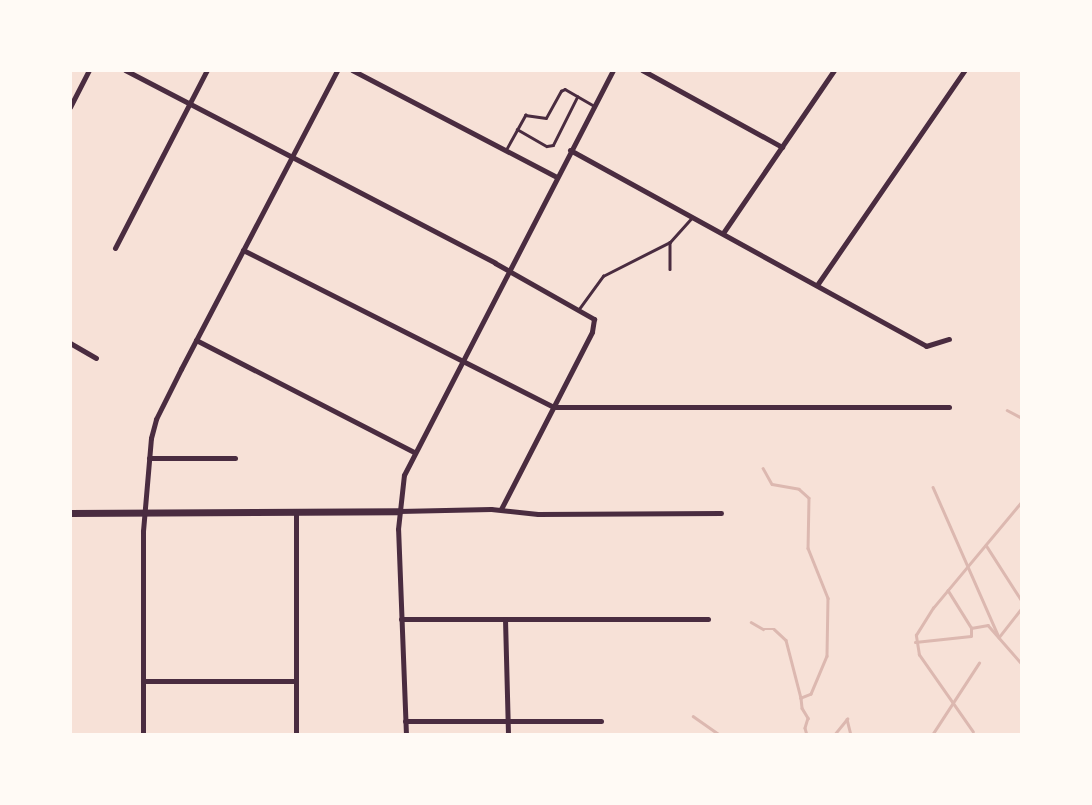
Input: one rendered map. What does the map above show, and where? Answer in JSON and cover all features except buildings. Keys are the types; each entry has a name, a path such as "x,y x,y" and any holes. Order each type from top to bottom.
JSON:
{"street":[{"path":"70,107 89,70"},
{"path":"125,70 594,319 592,332 500,509"},
{"path":"115,248 206,70"},
{"path":"143,735 145,513 149,458 156,419 337,70"},
{"path":"352,70 557,177"},
{"path":"406,735 401,619 401,484 414,452 612,70"},
{"path":"642,70 782,147"},
{"path":"723,233 834,70"},
{"path":"817,285 965,70"},
{"path":"570,150 926,346 949,339"},
{"path":"243,250 554,407 949,407"},
{"path":"196,341 414,452"},
{"path":"70,343 96,358"},
{"path":"149,458 235,458"},
{"path":"70,513 296,513 500,509 538,514 721,513"},
{"path":"296,513 296,735"},
{"path":"401,619 708,619"},
{"path":"505,619 508,735"},
{"path":"143,681 296,681"},
{"path":"405,721 601,721"}],"lane":[{"path":"505,150 528,113 542,120 547,118 561,91 565,89 593,105"},
{"path":"517,130 547,146 552,145 578,96"},
{"path":"579,309 603,276 670,242 692,217"},
{"path":"670,242 670,269"}],"waterway":[{"path":"1007,410 1022,418"},
{"path":"763,468 772,484 799,489 809,498 808,548 828,598 827,656 811,694 801,698 802,708 808,718 805,728 807,735"},
{"path":"933,487 999,637 1022,608"},
{"path":"973,732 919,655 916,635 933,608 1022,501"},
{"path":"986,545 1022,601"},
{"path":"915,642 971,636 971,628 948,591"},
{"path":"751,622 763,629 774,629 786,640 801,698"},
{"path":"971,628 988,625 1022,664"},
{"path":"932,735 979,663"},
{"path":"693,716 720,735"},
{"path":"834,735 847,719 851,735"}]}
